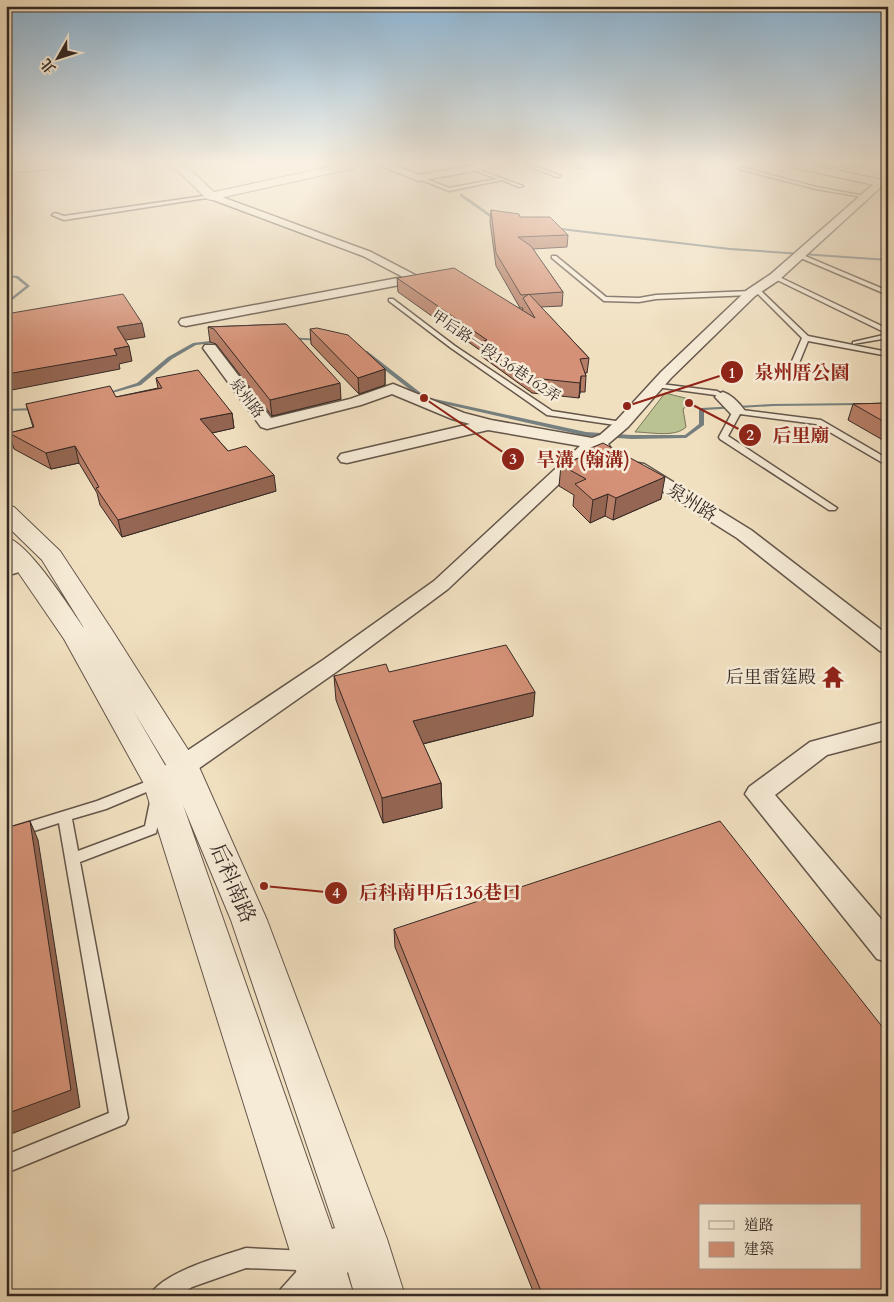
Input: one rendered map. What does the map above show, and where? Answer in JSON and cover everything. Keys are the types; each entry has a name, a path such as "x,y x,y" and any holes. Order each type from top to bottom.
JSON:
{"street":[{"path":"186,322 415,278 367,254 288,225"},
{"path":"171,774 331,665 441,584 608,434 754,291 775,277 832,225"},
{"name":"泉州路","path":"210,348 267,424 355,402 393,389 458,416 488,425 608,434 622,458 744,534 888,646"},
{"path":"342,389 355,402"},
{"path":"723,397 737,411"},
{"path":"347,458 488,425"},
{"name":"后科南路","path":"6,512 51,556 249,920 363,1239 380,1296"},
{"name":"后科南路","path":"6,544 16,567 77,637 171,774 324,1278"},
{"path":"16,567 51,556"},
{"path":"888,730 819,748 758,794 888,949"},
{"path":"324,1278 363,1239"}],"lane":[{"path":"800,254 888,293"},
{"path":"554,257 604,299 639,300 656,297 754,291 806,338 888,354"},
{"path":"775,277 888,332"},
{"name":"甲后路一段136巷162弄","path":"391,300 453,347 550,412 608,434"},
{"path":"855,344 888,336"},
{"path":"793,368 806,338"},
{"path":"656,386 717,393 723,397"},
{"path":"832,508 723,437 737,411 818,422 888,463"},
{"path":"6,835 65,817 171,774"},
{"path":"72,859 151,829 171,774"},
{"path":"6,1164 119,1118 65,817"},
{"path":"160,1296 186,1279 246,1258 324,1278"},
{"path":"288,1296 324,1278"}],"green space":[{"path":"665,393 689,399 691,403 683,409 686,427 676,432 662,434 635,432"}],"building":[{"path":"493,225 558,225 568,235 518,237 531,246 563,292 521,295 496,253"},
{"path":"454,268 535,318 523,298 529,294 589,358 580,359 586,376 581,376 580,383 533,378 481,342 487,340 397,278"},
{"path":"123,294 142,323 117,327 129,346 114,349 117,355 7,374 6,314"},
{"path":"286,324 340,383 270,400 214,329 208,327"},
{"path":"317,328 348,335 385,369 358,378 310,329"},
{"path":"198,370 232,413 200,419 228,451 246,446 274,475 118,520 96,488 99,487 75,446 46,453 9,433 34,427 26,404 110,386 116,397 162,388 156,378"},
{"path":"888,403 888,424 853,404"},
{"path":"603,443 665,477 616,498 608,494 593,500 575,484 586,479 561,465 587,455 581,452"},
{"path":"506,645 535,692 413,721 441,783 382,798 334,676 386,664 389,672"},
{"path":"30,821 71,1090 6,1114 6,828"},
{"path":"720,821 888,1034 888,1296 543,1296 394,929"}],"waterway":[{"path":"553,228 730,249 888,260"},
{"path":"6,276 17,277 28,286 6,304"},
{"path":"290,338 319,340"},
{"path":"105,394 139,384 170,358 195,344 219,341"},
{"path":"365,352 424,398 586,434 632,437 686,436 702,425 701,409 773,405 861,404"},
{"path":"6,410 36,409"}],"place":[{"name":"旱溝 (翰溝)","path":"424,398"},
{"name":"后里廟","path":"689,403"},
{"name":"泉州厝公園","path":"627,406"},
{"name":"后里雷筳殿","path":"833,677"},
{"name":"后科南甲后136巷口","path":"264,886"}]}
